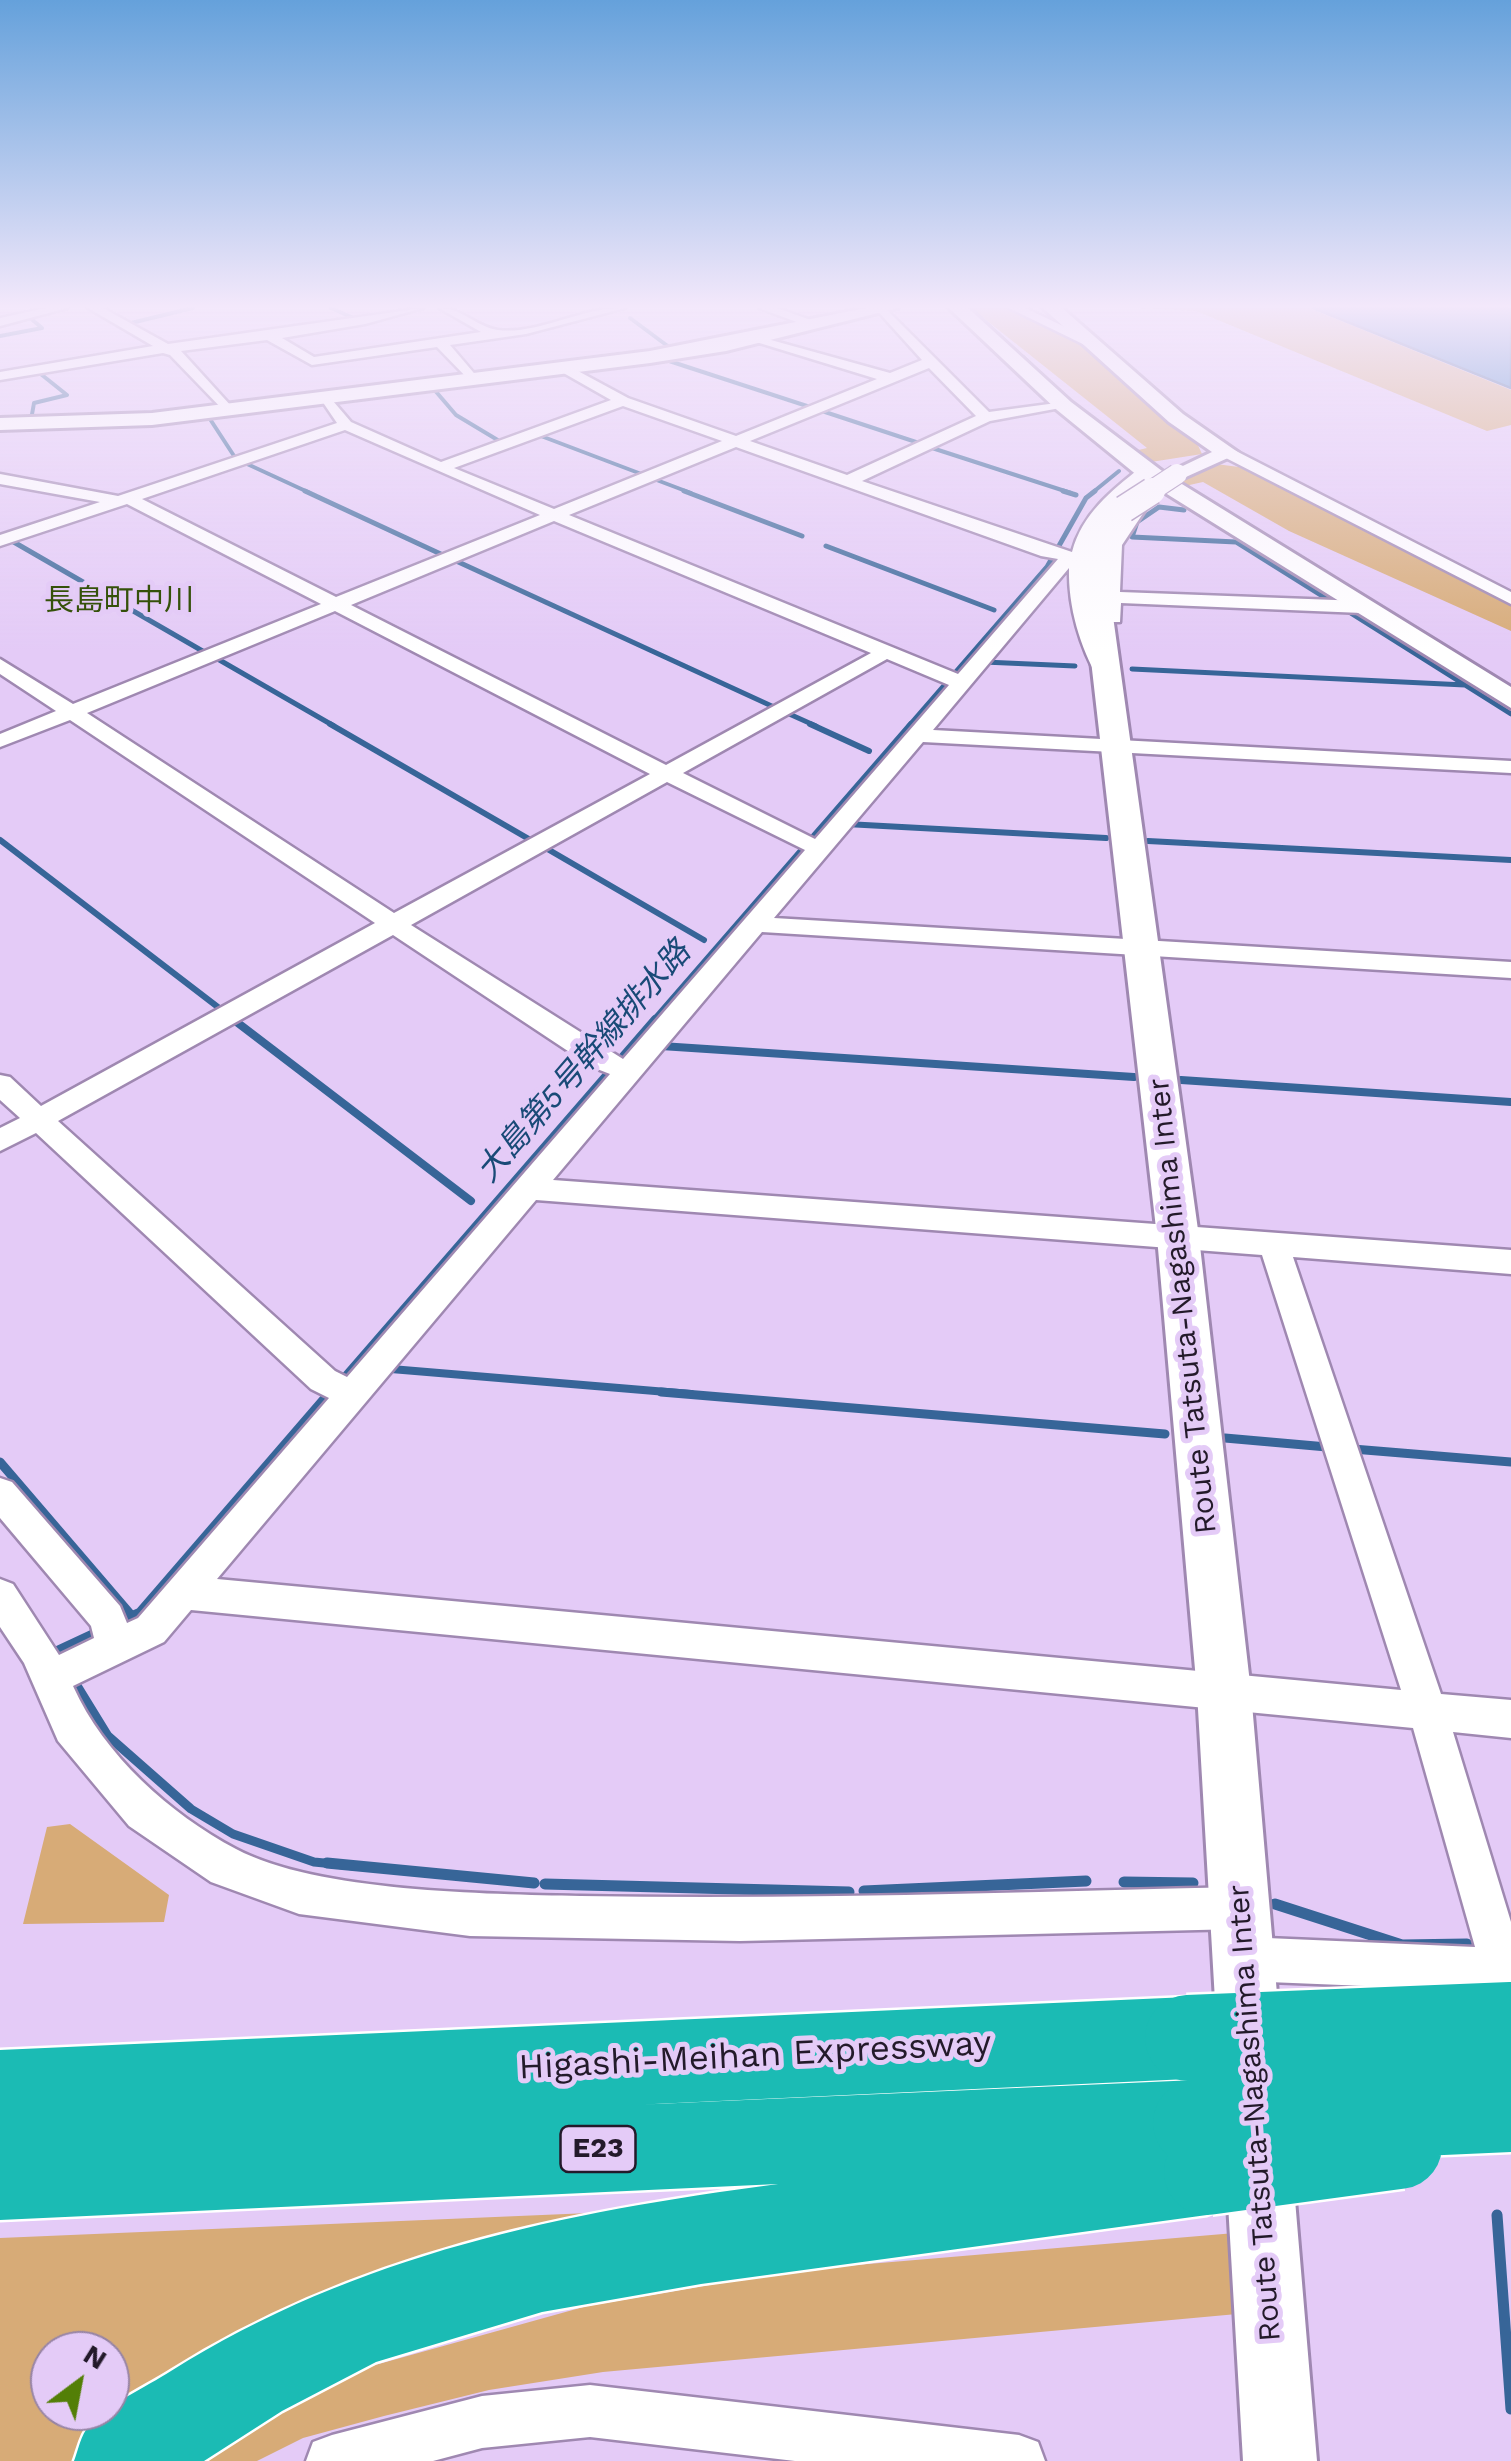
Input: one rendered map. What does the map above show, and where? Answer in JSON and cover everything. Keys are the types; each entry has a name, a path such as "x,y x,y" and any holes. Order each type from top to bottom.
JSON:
{"highway":[{"name":"Higashi-Meihan Expressway","path":"0,2092 782,2053 1188,2038 1510,1990"},
{"path":"0,2064 632,2045 782,2053"},
{"name":"E23","path":"0,2176 1202,2148 1511,2110"},
{"path":"122,2461 201,2405 288,2356 384,2312 491,2279 617,2250 1202,2148 1511,2131"}],"main road":[{"path":"0,424 49,423"},
{"path":"1078,423 1135,490 1175,480 1362,607 1511,699"},
{"path":"1183,423 1228,453"},
{"name":"Route Tatsuta-Nagashima Inter","path":"1228,453 1175,480 1135,490 1098,543 1094,572 1178,1237 1224,1692 1280,2461"}],"street":[{"path":"440,468 563,423"},
{"path":"684,423 1064,556"},
{"path":"0,741 780,423"},
{"path":"848,481 973,423"},
{"path":"0,541 346,424 553,516 951,680"},
{"path":"1228,453 1511,599"},
{"path":"0,479 124,499 810,844"},
{"path":"1107,679 1114,666 1108,568 1114,537 1124,520 1175,480"},
{"path":"48,1679 112,1635 151,1630 340,1388 527,1188 617,1067 752,924 810,844 914,735 951,680 1064,556 1095,513 1135,490"},
{"path":"1064,556 1080,613 1107,679"},
{"path":"1111,597 1362,607"},
{"path":"0,1142 883,654"},
{"path":"0,666 617,1067"},
{"path":"914,735 1511,767"},
{"path":"752,924 1511,970"},
{"path":"0,1084 340,1388"},
{"path":"527,1188 1511,1262"},
{"path":"1244,1959 1510,1990 1426,1711 1273,1243"},
{"path":"0,1493 112,1635"},
{"path":"183,1593 1511,1719"},
{"path":"0,1596 22,1622 83,1744 143,1812 226,1867 299,1892 470,1915 740,1920 1240,1908"},
{"path":"332,2461 482,2422 590,2411 1019,2461"}],"shaded area":[{"path":"1115,423 1169,423 1196,441 1202,454 1151,462 1134,451 1147,448"},
{"path":"1467,423 1511,423 1511,425 1487,431"},
{"path":"1216,464 1239,467 1511,603 1511,631 1289,531 1203,482 1185,486 1179,481"},
{"path":"70,1824 169,1895 164,1922 23,1924 47,1827"},
{"path":"778,2205 239,2348 130,2422 130,2331 30,2331 30,2431 117,2431 73,2461 0,2461 0,2238"},
{"path":"1235,2233 1237,2314 603,2372 489,2390 384,2416 303,2438 257,2461 182,2461 314,2382 587,2306 797,2270"}],"waterway":[{"path":"212,423 236,459"},
{"path":"469,423 501,442 507,440"},
{"path":"858,423 922,444"},
{"path":"541,436 644,475"},
{"path":"929,447 1071,493"},
{"path":"245,463 310,493"},
{"name":"大島第5号幹線排水路","path":"1092,493 1119,471"},
{"path":"654,479 691,493"},
{"path":"305,491 445,556"},
{"path":"684,491 802,536"},
{"path":"1063,491 1076,495"},
{"name":"大島第5号幹線排水路","path":"909,726 1047,567 1086,498 1095,491"},
{"path":"1184,510 1159,507 1137,522 1132,537 1236,542 1335,604"},
{"path":"12,541 206,653"},
{"path":"826,546 994,610"},
{"path":"454,560 776,708"},
{"path":"1349,612 1465,685"},
{"path":"216,658 334,726"},
{"path":"984,662 1075,666"},
{"path":"1132,669 1465,685"},
{"path":"1465,685 1511,714"},
{"path":"787,713 816,726"},
{"path":"330,724 534,842"},
{"path":"810,724 869,751"},
{"name":"大島第5号幹線排水路","path":"653,1021 911,724"},
{"path":"846,824 1106,838"},
{"path":"0,840 223,1011"},
{"path":"1148,841 1511,860"},
{"path":"544,847 704,940"},
{"name":"大島第5号幹線排水路","path":"341,1381 655,1019"},
{"path":"234,1020 471,1201"},
{"path":"661,1046 1134,1077"},
{"path":"1181,1080 1511,1102"},
{"path":"391,1369 691,1394"},
{"name":"大島第5号幹線排水路","path":"132,1616 140,1612 330,1392"},
{"path":"661,1392 1165,1434"},
{"path":"1225,1438 1327,1447"},
{"path":"1353,1449 1511,1462"},
{"path":"0,1462 132,1616"},
{"name":"大島第5号幹線排水路","path":"118,1622 132,1616"},
{"name":"大島第5号幹線排水路","path":"56,1651 101,1630"},
{"path":"73,1679 108,1736 191,1809 233,1834 314,1862 354,1866"},
{"path":"327,1863 534,1883"},
{"path":"864,1891 1086,1881"},
{"path":"1124,1882 1193,1883"},
{"path":"545,1884 849,1892"},
{"path":"1275,1904 1402,1945 1467,1944"},
{"path":"1497,2215 1511,2409"}],"district":[{"name":"長島町中川","path":"119,601"}]}
